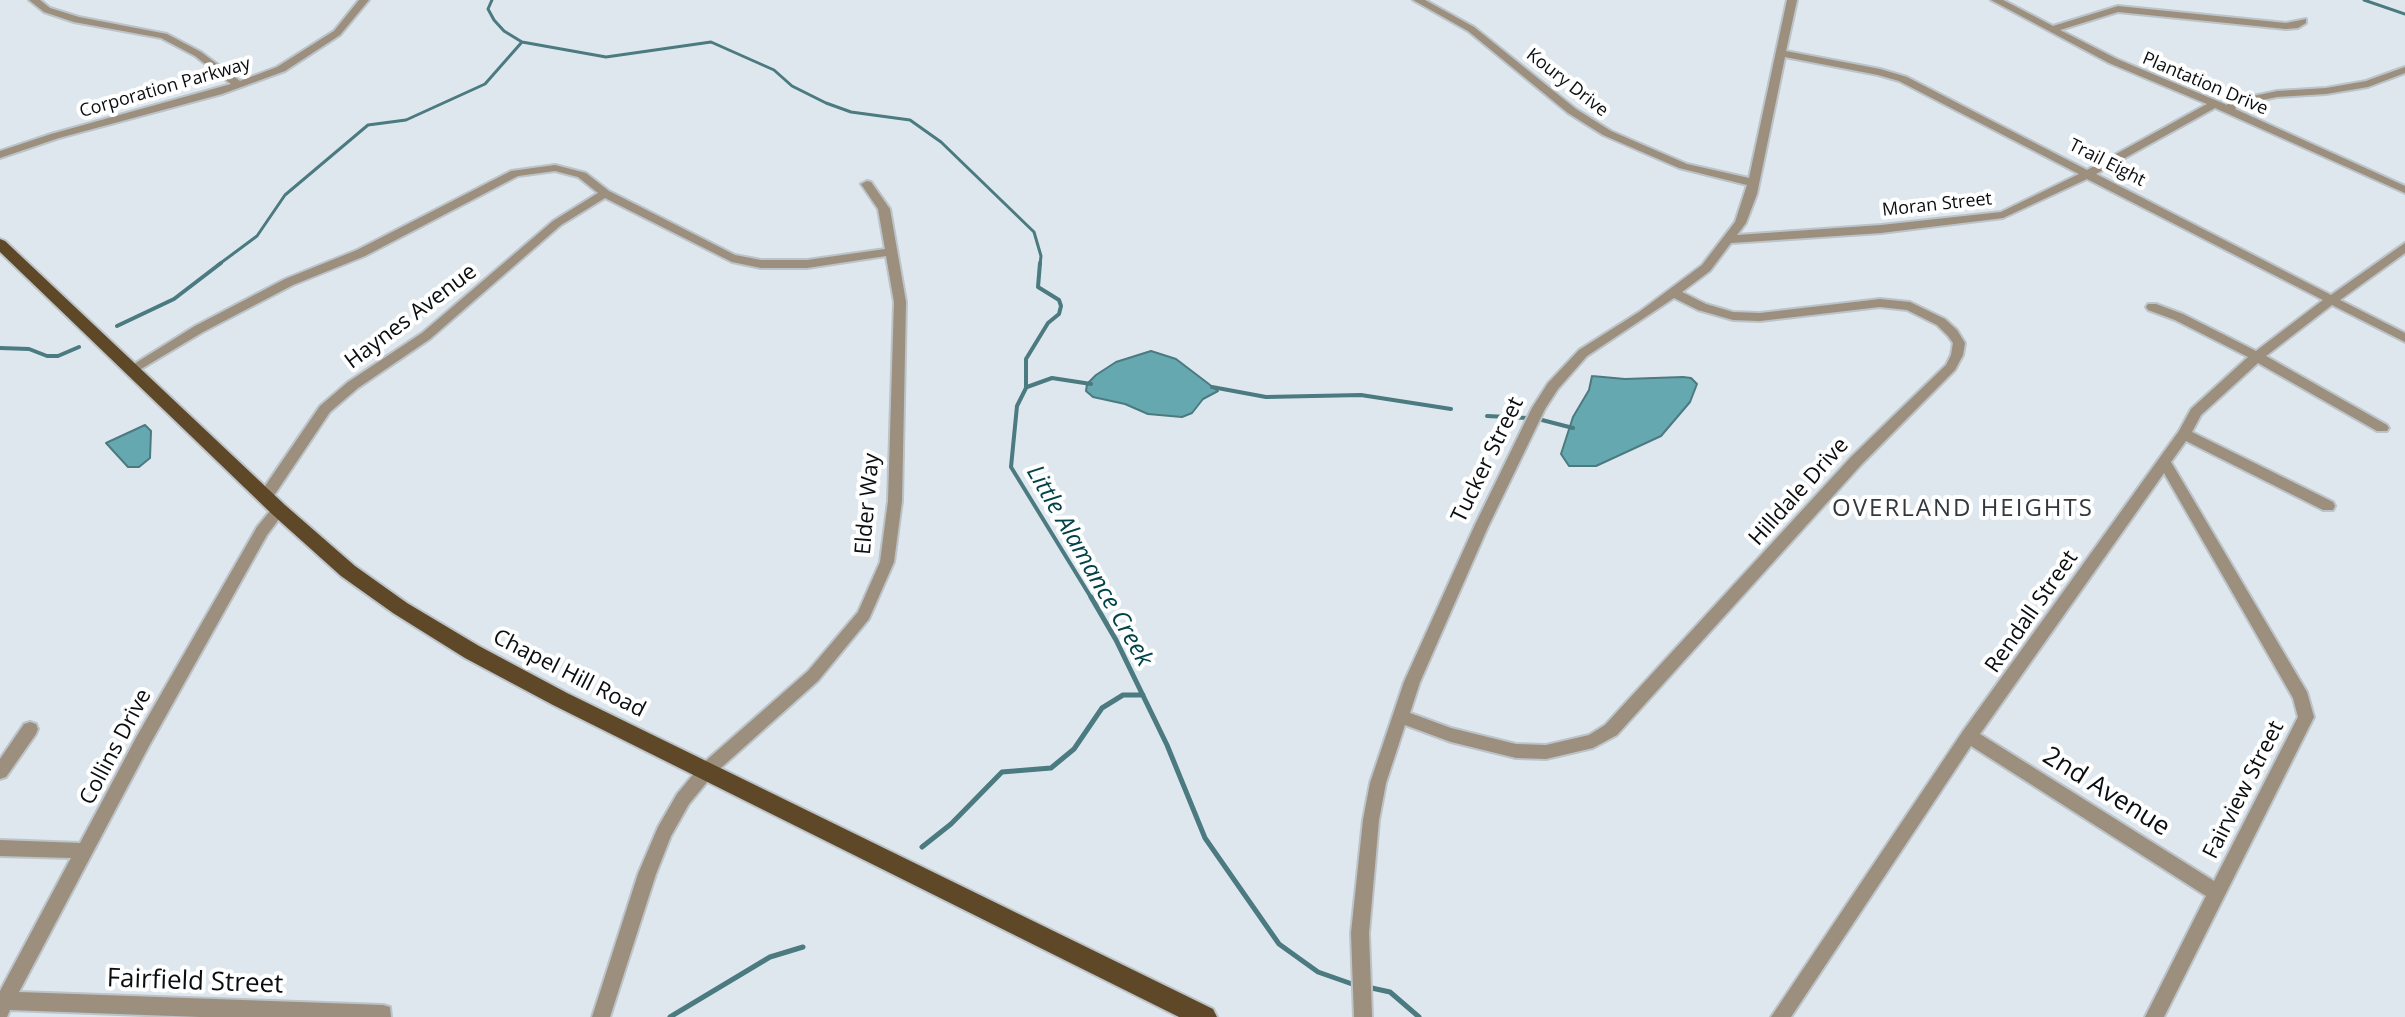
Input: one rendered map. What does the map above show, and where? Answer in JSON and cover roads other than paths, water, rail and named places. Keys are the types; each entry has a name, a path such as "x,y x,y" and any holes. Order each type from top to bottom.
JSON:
{"main road":[{"name":"Chapel Hill Road","path":"4,254 348,571 425,624 533,685 1205,1017"}],"street":[{"path":"34,0 47,10 77,20 164,36 198,54 239,85"},
{"name":"Corporation Parkway","path":"0,155 55,136 239,85 281,69 312,52 344,26 364,0"},
{"name":"Koury Drive","path":"1418,0 1471,29 1572,111 1607,133 1683,166 1754,183"},
{"name":"Tucker Street","path":"1362,1011 1362,907 1378,783 1399,716 1439,620 1539,408 1562,374 1583,353 1706,268 1730,239 1747,209 1754,183 1792,0"},
{"name":"Plantation Drive","path":"1996,0 2113,61 2405,190"},
{"path":"2052,29 2118,9 2286,26 2295,26 2303,21"},
{"name":"Trail Eight","path":"1781,53 1903,79 2405,338"},
{"path":"2229,110 2234,103 2277,94 2368,84 2405,70"},
{"name":"Moran Street","path":"1730,239 1836,233 1993,218 2015,212 2215,104"},
{"path":"132,369 199,329 289,282 361,253 515,173 555,168 582,175 605,193 732,258 761,264 807,264 890,252"},
{"name":"Elder Way","path":"601,1017 647,874 664,832 683,799 707,770 813,676 864,615 883,573 892,539 895,501 900,302 884,209 867,184"},
{"name":"Haynes Avenue","path":"272,503 325,409 353,385 426,336 557,223 605,193"},
{"name":"Rendall Street","path":"1780,1017 1969,736 2184,434 2196,412 2256,356 2405,247"},
{"name":"Hilldale Drive","path":"1399,716 1464,739 1516,751 1546,752 1593,741 1611,730 1856,461 1951,367 1957,355 1959,343 1953,333 1941,322 1910,306 1880,303 1760,317 1733,316 1717,313 1674,293"},
{"path":"2152,307 2179,317 2256,356 2382,428"},
{"path":"2184,434 2328,506"},
{"name":"Fairview Street","path":"2154,1017 2306,717 2306,708 2164,462"},
{"name":"Collins Drive","path":"2,1006 84,851 262,531 272,503"},
{"path":"0,772 30,729"},
{"name":"2nd Avenue","path":"1969,736 2216,892"},
{"path":"0,848 84,851"},
{"name":"Fairfield Street","path":"2,1006 255,1014 383,1014"}],"water":[{"path":"1151,351 1176,359 1218,391 1203,399 1192,413 1182,417 1148,414 1125,404 1093,397 1086,391 1087,384 1096,375 1116,362"},
{"path":"1592,376 1625,379 1683,377 1691,378 1697,384 1690,402 1661,436 1596,466 1569,466 1561,454 1573,417 1589,390"},
{"path":"145,425 151,431 150,458 139,467 128,467 106,443"}],"waterway":[{"name":"Little Alamance Creek","path":"492,0 488,9 494,20 504,31 522,42"},
{"path":"2364,0 2405,14"},
{"path":"218,265 257,236 285,195 368,125 406,120 485,84 522,42"},
{"name":"Little Alamance Creek","path":"522,42 606,57 711,42 774,70 792,86 826,103 851,112 910,120 941,142 1034,232 1041,256 1040,265"},
{"path":"117,326 174,299 221,263"},
{"name":"Little Alamance Creek","path":"1040,263 1038,287 1059,300 1061,306 1059,314 1048,323 1026,359 1026,388 1017,406 1011,467 1092,599"},
{"path":"0,348 29,349 47,356 58,356 79,347"},
{"path":"1027,387 1052,378 1091,384"},
{"path":"1212,387 1266,397 1361,395 1451,409"},
{"path":"1487,416 1528,418"},
{"path":"1542,420 1573,428"},
{"name":"Little Alamance Creek","path":"1091,597 1143,695"},
{"path":"922,847 951,824 1002,772 1051,768 1074,749 1102,708 1123,695 1143,695"},
{"name":"Little Alamance Creek","path":"1143,695 1205,838 1279,944 1318,972 1355,985"},
{"path":"670,1017 770,957 803,947"},
{"name":"Little Alamance Creek","path":"1367,987 1390,992 1419,1017"}],"district":[{"name":"OVERLAND HEIGHTS","path":"1963,509"}]}
